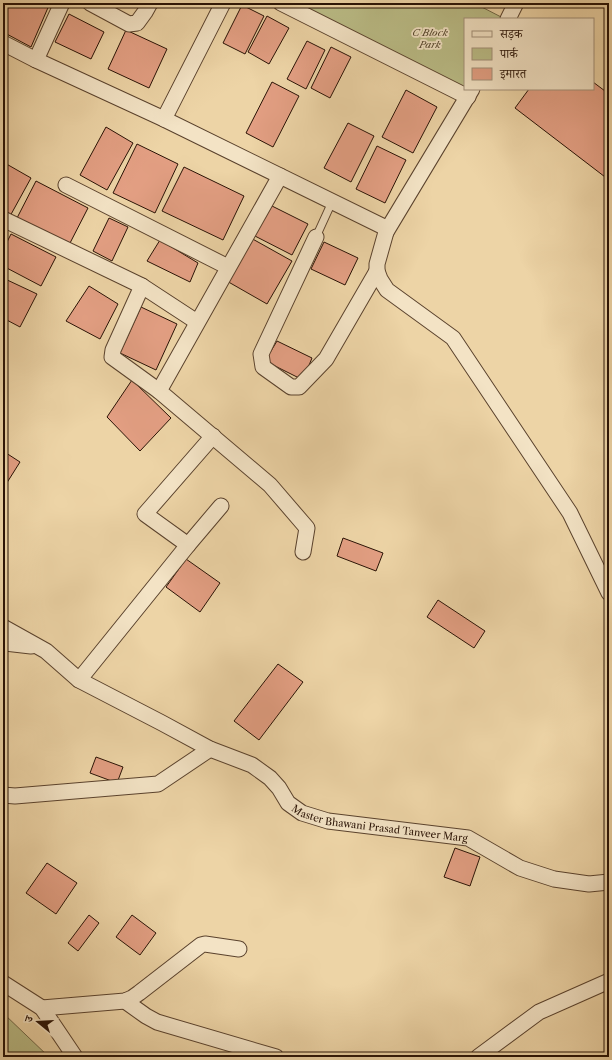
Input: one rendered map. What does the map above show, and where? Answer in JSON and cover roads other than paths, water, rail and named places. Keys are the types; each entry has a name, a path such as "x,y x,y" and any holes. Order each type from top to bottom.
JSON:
{"street":[{"path":"36,60 62,3"},
{"path":"90,3 129,24 137,23 150,3"},
{"path":"164,119 223,3"},
{"path":"281,3 470,93 386,232 378,258 377,271 326,359 299,387 291,387 263,367 261,354 316,237"},
{"path":"508,18 516,3"},
{"path":"3,43 36,60 164,119 384,227 386,232"},
{"path":"159,391 280,176"},
{"path":"66,185 228,267"},
{"path":"3,219 142,286 197,322"},
{"path":"377,271 387,290 452,338 570,513 609,593"},
{"path":"142,286 113,350 112,357 159,391 270,485 307,528 303,552"},
{"path":"188,545 146,514 213,436"},
{"path":"79,680 221,506"},
{"name":"Master Bhawani Prasad Tanveer Marg","path":"3,627 46,651 79,680 210,749 252,765 270,778 279,788 288,803 302,813 328,821 468,838 520,868 554,879 589,884 609,882"},
{"path":"3,643 38,647"},
{"path":"3,795 15,796 158,784 210,749"},
{"path":"42,1008 125,1001 139,993 201,945 205,944 239,949"},
{"path":"478,1057 540,1012 609,981"},
{"path":"3,983 42,1008 75,1057"},
{"path":"125,1001 157,1022 276,1057"}],"lane":[{"path":"316,237 332,202"}],"park label":[{"name":"C Block Park","path":"430,38"}]}
